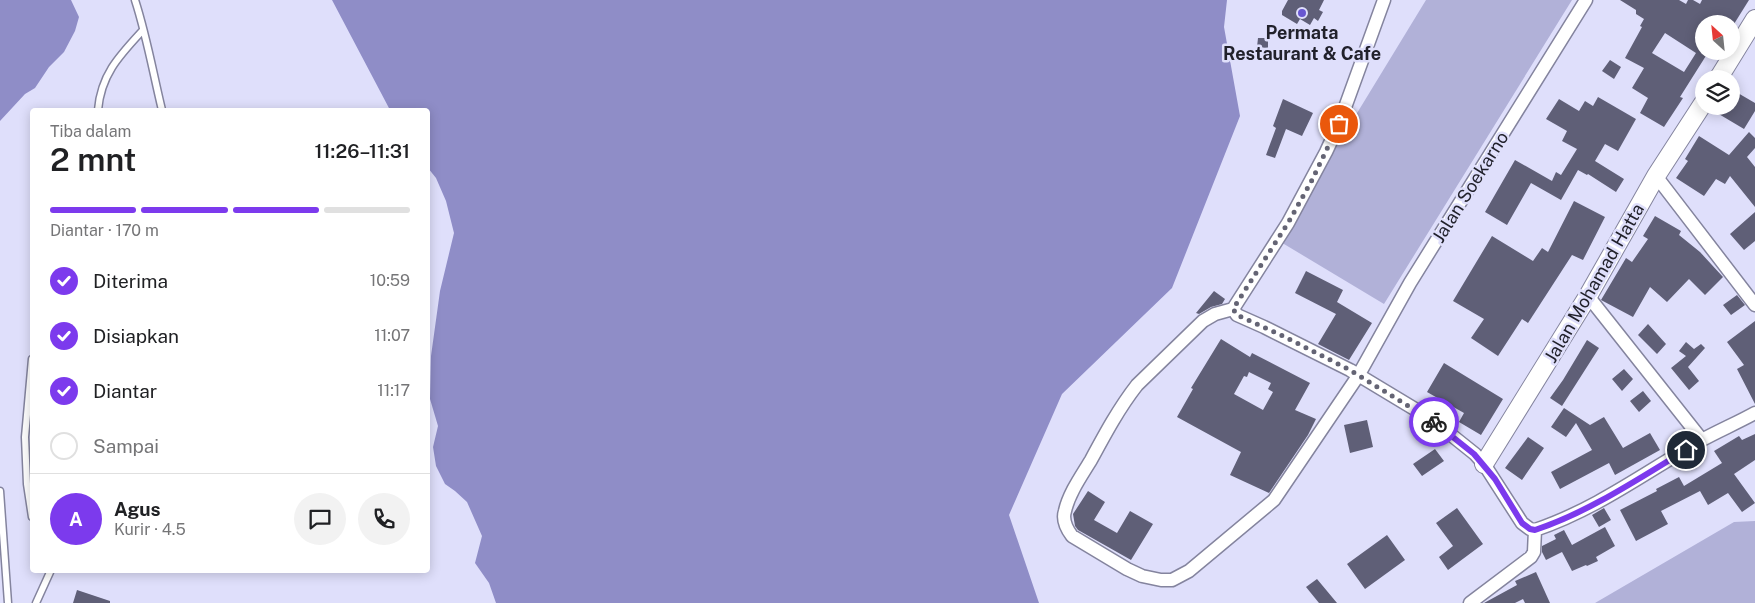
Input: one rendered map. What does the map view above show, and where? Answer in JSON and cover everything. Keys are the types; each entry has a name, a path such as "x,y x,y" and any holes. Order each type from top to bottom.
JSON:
{"street":[{"path":"1384,0 1339,124 1326,152 1288,223 1233,309 1237,315 1298,343 1425,416 1469,449 1484,464 1522,523 1535,530 1572,515 1702,440 1755,414"},
{"name":"Jalan Soekarno","path":"1233,309 1214,314 1203,321 1137,385 1128,396 1104,436 1076,485 1064,511 1066,528 1072,536 1142,576 1161,580 1172,580 1180,577 1204,560 1228,538 1257,516 1283,489 1312,442 1358,376 1410,283 1586,0"},
{"path":"1724,70 1755,19"},
{"name":"Jalan Mohamad Hatta","path":"1484,464 1588,296 1656,176 1696,115"},
{"path":"1656,176 1755,305"},
{"path":"1588,296 1702,440"},
{"path":"1470,603 1531,557 1534,552 1535,530"}],"lane":[{"path":"137,1 143,30 151,54 162,108"},
{"path":"98,108 99,94 108,72 143,30"},
{"path":"30,385 26,437 30,500"},
{"path":"0,491 8,603"},
{"path":"36,603 48,573"}],"shaded area":[{"path":"0,0 71,0 79,17 75,31 64,52 49,67 35,88 25,94 0,121"},
{"path":"332,0 1227,0 1224,27 1240,116 1172,288 1062,394 1009,515 1039,603 496,603 489,583 475,563 482,536 467,502 445,484 436,466 433,447 438,426 430,399 431,356 440,291 454,233 446,201 436,178 430,170 430,108 389,108"},
{"path":"1426,0 1572,0 1384,304 1279,241"},
{"path":"1755,521 1755,603 1595,603 1734,522"}],"building":[{"name":"Permata Restaurant & Cafe","path":"1288,0 1324,0 1319,10 1323,12 1318,21 1314,18 1310,25 1300,19 1297,24 1282,15"},
{"path":"1620,0 1679,0 1686,4 1688,0 1693,0 1700,4 1702,0 1749,0 1740,15 1695,15 1695,52 1665,33 1652,53 1684,72 1695,55 1695,60 1703,60 1697,70 1695,70 1695,73 1680,97 1683,98 1664,127 1640,113 1648,98 1632,88 1644,68 1625,58 1642,27 1640,26 1644,19 1636,14 1636,10"},
{"path":"1258,38 1268,38 1268,48 1257,47"},
{"path":"1610,60 1621,67 1614,79 1602,71"},
{"path":"1740,94 1755,103 1755,111 1744,129 1720,115 1740,115"},
{"path":"1598,97 1636,119 1618,151 1605,144 1595,161 1624,179 1616,192 1588,174 1578,170 1561,200 1531,183 1507,225 1485,212 1515,160 1552,181 1556,172 1561,175 1577,149 1562,141 1567,131 1546,119 1559,99 1579,111 1585,101 1593,106"},
{"path":"1283,99 1313,113 1302,136 1286,129 1275,158 1266,155 1276,128 1273,126"},
{"path":"1749,132 1755,138 1755,148 1747,157 1755,167 1755,207 1730,176 1725,184 1716,179 1704,196 1676,178 1688,161 1685,159 1699,136 1729,155"},
{"path":"1574,201 1605,217 1583,260 1572,255 1528,323 1522,319 1498,356 1471,338 1484,319 1453,301 1492,236 1533,261 1542,248 1548,252"},
{"path":"1755,212 1755,241 1744,250 1730,234"},
{"path":"1655,216 1681,231 1679,235 1700,252 1723,277 1705,295 1689,279 1667,302 1650,287 1633,317 1601,300 1626,258 1632,262 1648,239 1643,236"},
{"path":"1306,271 1343,290 1337,302 1372,323 1349,360 1318,344 1336,314 1295,293"},
{"path":"1214,291 1225,299 1222,304 1211,307 1199,314 1196,313"},
{"path":"1737,295 1745,305 1731,315 1723,305"},
{"path":"1755,321 1755,404 1737,369 1744,365 1727,342"},
{"path":"1648,324 1666,344 1657,354 1638,335"},
{"path":"1221,339 1250,357 1252,353 1310,383 1295,410 1316,419 1308,435 1269,493 1230,475 1241,452 1177,417 1193,389 1191,388","holes":["1249,372 1271,383 1268,389 1273,392 1263,410 1234,394 1244,376 1247,377"]},
{"path":"1587,340 1599,348 1562,406 1550,398"},
{"path":"1686,342 1694,349 1701,344 1705,348 1688,367 1699,381 1689,390 1671,368 1686,356 1679,351"},
{"path":"1444,363 1503,399 1481,435 1459,422 1464,413 1427,392"},
{"path":"1624,369 1633,379 1622,391 1612,379"},
{"path":"1643,391 1651,401 1639,412 1630,401"},
{"path":"1564,408 1590,425 1604,417 1623,448 1650,433 1660,450 1615,475 1609,463 1560,489 1551,472 1592,450 1576,423 1566,437 1551,427"},
{"path":"1367,420 1373,447 1350,453 1344,425"},
{"path":"1755,434 1755,460 1734,474 1755,503 1742,512 1728,493 1708,505 1700,491 1661,511 1668,524 1636,541 1620,510 1679,477 1684,486 1722,463 1714,451 1739,436 1742,440"},
{"path":"1528,437 1544,448 1522,480 1505,468"},
{"path":"1435,449 1444,461 1422,476 1413,464"},
{"path":"1088,491 1105,502 1094,520 1117,533 1130,511 1153,524 1131,560 1078,530 1075,526 1073,514"},
{"path":"1457,508 1483,544 1448,570 1439,557 1453,546 1436,523"},
{"path":"1604,508 1611,520 1599,527 1592,515"},
{"path":"1605,527 1615,546 1596,557 1598,561 1587,566 1572,571 1562,552 1546,560 1542,552 1542,546 1556,539 1554,535 1564,530 1572,545"},
{"path":"1387,535 1405,560 1365,589 1347,564"},
{"path":"1536,572 1550,603 1525,603 1523,599 1515,603 1484,603 1517,585 1515,581"},
{"path":"1317,579 1337,603 1319,603 1306,587"},
{"path":"77,590 110,601 110,603 73,603"}],"way so far":[{"path":"1339,124 1311,182 1288,223 1253,279 1238,299 1233,309 1234,313 1264,326 1350,370 1434,422"}],"place":[{"name":"Permata Restaurant & Cafe","path":"1302,13"}],"route":[{"path":"1434,422 1484,464 1522,523 1535,530 1572,515 1686,450"}]}
